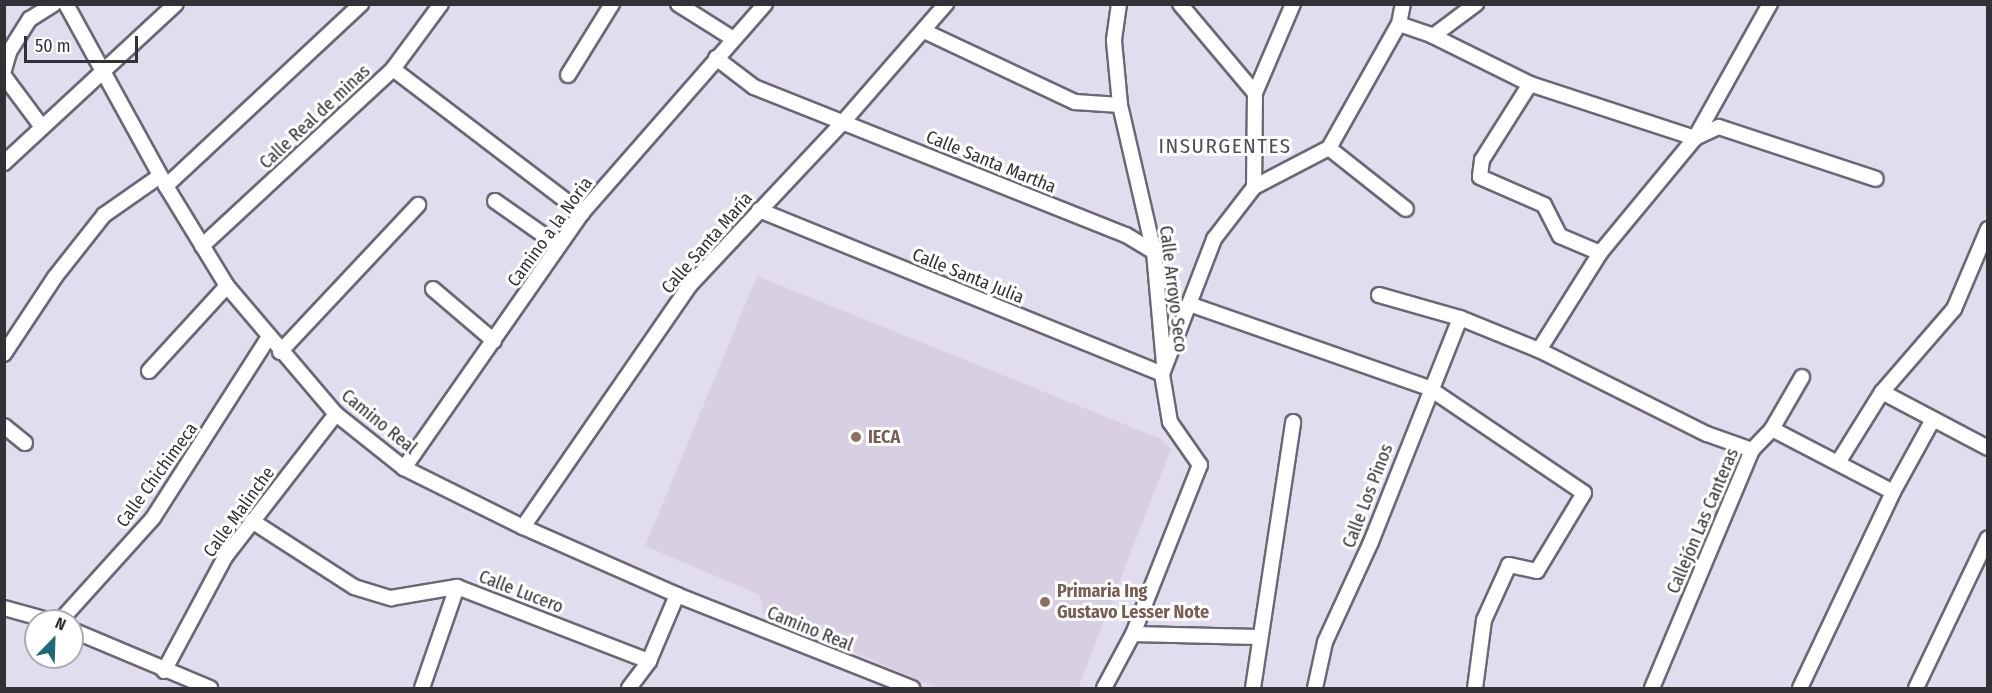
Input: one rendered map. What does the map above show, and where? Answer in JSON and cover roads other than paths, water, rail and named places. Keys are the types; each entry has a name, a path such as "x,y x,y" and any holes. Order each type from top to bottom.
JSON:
{"street":[{"path":"4,70 9,52 30,19 54,4"},
{"name":"Camino Real","path":"66,4 163,181 227,286 268,338 336,414 404,468 523,527 677,595 912,688"},
{"path":"4,163 176,4"},
{"path":"4,354 55,277 104,214 163,181 361,4"},
{"name":"Calle Real de minas","path":"202,246 393,69 441,4"},
{"path":"568,75 612,4"},
{"path":"678,4 732,38"},
{"name":"Camino a la Noria","path":"404,468 582,213 732,38 765,4"},
{"name":"Calle Santa María","path":"523,527 690,285 843,122 946,4"},
{"name":"Calle Arroyo Seco","path":"1119,4 1114,41 1120,105 1154,252 1163,370"},
{"path":"1180,4 1255,93"},
{"path":"1191,19 1194,4"},
{"path":"1254,187 1255,93 1293,4"},
{"path":"1104,688 1133,634 1200,465 1170,422 1163,370 1214,239 1254,187 1329,148 1399,24 1403,4"},
{"path":"1433,36 1476,4"},
{"path":"1539,350 1600,253 1695,138 1770,4"},
{"path":"1399,24 1433,36 1530,84 1695,138 1719,127 1876,179"},
{"path":"924,31 1075,102 1120,105"},
{"name":"Calle Santa Martha","path":"716,58 754,87 1126,235 1154,252"},
{"path":"393,69 582,213"},
{"path":"4,76 42,127"},
{"path":"1530,84 1482,160 1480,177 1544,206 1560,236 1600,253"},
{"path":"1329,148 1406,209"},
{"path":"495,201 559,246"},
{"path":"280,352 418,205"},
{"name":"Calle Santa Julia","path":"759,210 1163,370"},
{"path":"1126,235 1145,215"},
{"path":"1839,461 1882,392 1954,309 1988,228"},
{"path":"149,371 227,286"},
{"path":"433,289 494,341"},
{"path":"1379,295 1460,318 1539,350 1707,434 1752,450"},
{"path":"1189,304 1429,388 1584,493 1537,571 1509,565 1484,620 1475,688"},
{"name":"Calle Los Pinos","path":"1315,688 1325,642 1371,543 1429,388 1460,318"},
{"name":"Calle Chichimeca","path":"71,609 153,518 268,338"},
{"name":"Callejón Las Canteras","path":"1652,688 1752,450 1772,429 1802,377"},
{"path":"1882,392 1932,421 1988,448"},
{"name":"Calle Malinche","path":"164,671 225,557 336,414"},
{"path":"1800,688 1893,492 1932,421"},
{"path":"1253,688 1258,637 1293,422"},
{"path":"4,426 25,443"},
{"path":"1772,429 1839,461 1893,492"},
{"name":"Calle Lucero","path":"252,521 354,587 391,598 457,587 649,661"},
{"path":"1916,688 1988,538"},
{"path":"422,688 457,587"},
{"path":"636,687 677,595"},
{"path":"4,608 24,614"},
{"path":"1133,634 1258,637"},
{"path":"84,635 164,671 210,688"}],"place":[{"name":"IECA","path":"856,437"},
{"name":"Primaria Ing Gustavo Lesser Note","path":"1045,602"}],"district":[{"name":"INSURGENTES","path":"1225,146"}]}
